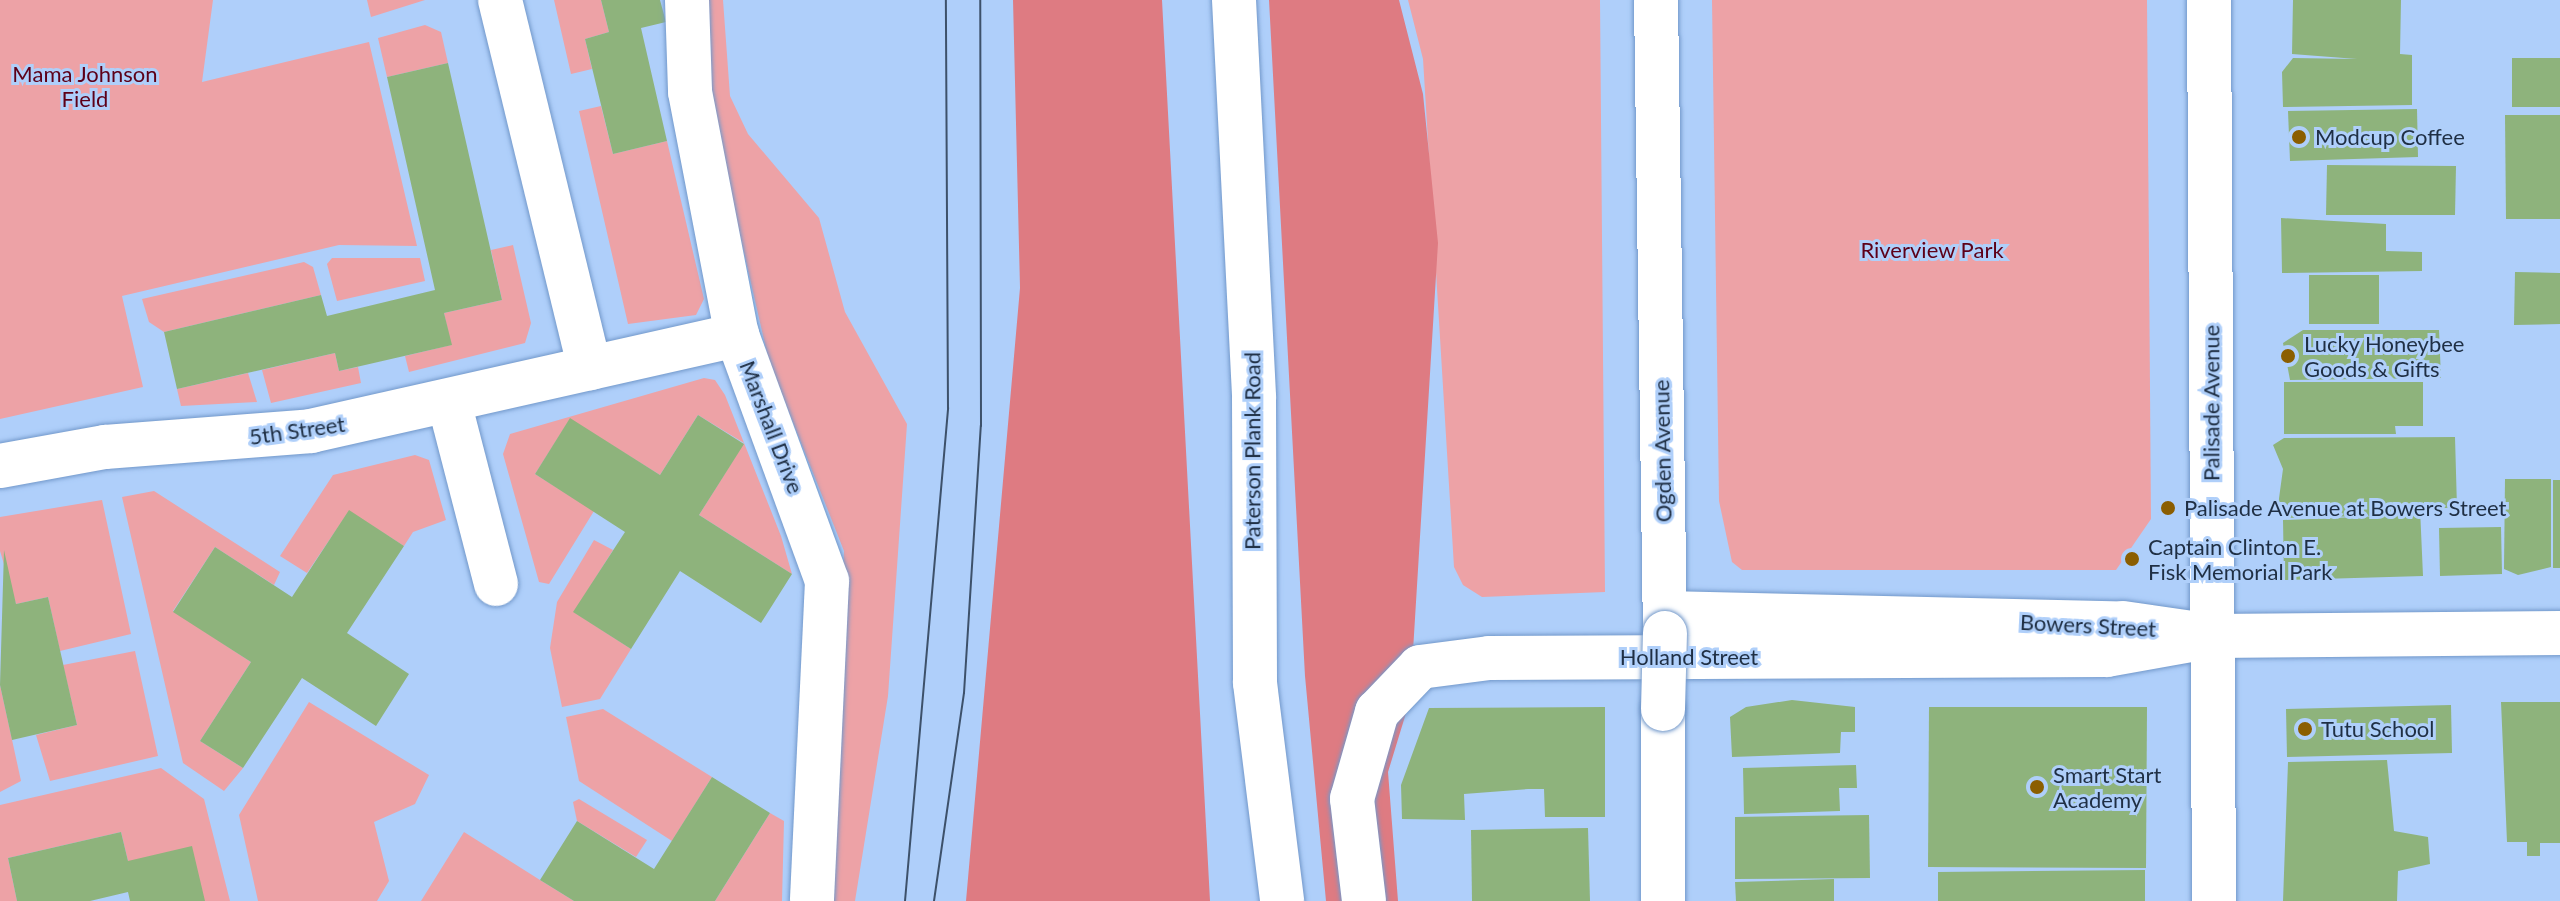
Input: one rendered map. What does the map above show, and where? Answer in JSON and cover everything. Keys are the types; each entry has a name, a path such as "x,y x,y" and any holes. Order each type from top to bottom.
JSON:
{"street":[{"path":"500,0 590,368"},
{"path":"687,0 690,92 737,335"},
{"name":"Paterson Plank Road","path":"1234,0 1254,398 1255,683 1282,901"},
{"name":"Ogden Avenue","path":"1656,0 1665,623 1663,901"},
{"name":"Palisade Avenue","path":"2209,0 2214,901"},
{"name":"Marshall Drive","path":"590,368 737,335 827,581 812,901"},
{"name":"5th Street","path":"0,466 105,447 299,433 449,402 590,368"},
{"path":"449,402 496,584"},
{"name":"Bowers Street","path":"1665,623 2123,623 2213,636 2560,633"},
{"name":"Holland Street","path":"1364,901 1352,799 1377,712 1420,667 1489,658 2107,655 2213,636"}],"green space":[{"name":"Mama Johnson Field","path":"0,0 213,0 202,82 369,42 417,246 339,245 122,296 143,387 0,419"},
{"path":"367,0 425,0 371,17"},
{"path":"554,0 601,0 609,32 585,39 592,69 571,74"},
{"path":"700,0 723,0 730,96 748,134 819,218 845,312 907,424 888,696 855,901 831,901 844,551 769,362 708,95 711,49"},
{"path":"1408,0 1600,0 1605,592 1482,597 1463,585 1454,567 1423,59"},
{"name":"Riverview Park","path":"1712,0 2147,0 2151,519 2116,570 1742,570 1732,562 1719,501"},
{"path":"425,25 441,32 448,63 387,77 378,38"},
{"path":"601,106 613,154 667,141 704,299 696,315 628,324 579,111"},
{"path":"513,245 531,323 525,343 409,372 405,356 451,345 444,313 502,300 491,250"},
{"path":"332,258 420,258 425,281 337,301 327,264"},
{"path":"304,262 313,267 321,295 164,332 149,322 142,299"},
{"path":"335,353 339,371 358,367 361,383 271,403 262,370"},
{"path":"248,373 257,402 181,406 177,389"},
{"path":"704,378 715,380 725,395 781,536 792,574 699,515 744,443 698,415 660,475 570,419 535,474 594,511 549,584 539,582 503,454 510,434"},
{"path":"415,455 429,460 446,520 413,532 404,546 349,511 307,573 280,556 333,475"},
{"path":"154,491 280,572 274,585 215,547 173,611 251,662 200,741 243,768 224,791 183,763 122,497"},
{"path":"102,500 131,634 60,651 48,597 16,604 0,551 0,517"},
{"path":"594,540 613,550 574,612 631,649 600,699 562,707 550,648 557,602"},
{"path":"135,651 158,756 50,781 36,735 77,725 63,665"},
{"path":"0,685 21,781 0,792"},
{"path":"309,702 429,775 415,804 374,822 389,881 377,901 258,901 239,815"},
{"path":"603,709 712,777 672,841 579,781 566,717"},
{"path":"161,768 204,799 230,901 205,901 128,861 121,832 8,858 17,901 0,901 0,805"},
{"path":"579,799 647,840 636,857 577,821 573,802"},
{"path":"770,813 784,821 782,901 715,901"},
{"path":"464,832 540,880 574,901 421,901"}],"shaded area":[{"path":"1013,0 1162,0 1210,901 966,901 1020,288"},
{"path":"1269,0 1399,0 1423,94 1438,243 1410,700 1388,772 1398,901 1326,901 1305,676"}],"building":[{"path":"601,0 660,0 666,22 641,28 667,141 613,154 585,39 609,32"},
{"path":"2293,0 2401,0 2400,54 2412,55 2412,105 2283,107 2282,72 2293,58 2357,59 2292,54"},
{"path":"2512,58 2560,58 2560,107 2512,107"},
{"path":"448,63 502,300 444,313 452,345 339,371 335,353 177,389 164,332 321,295 327,316 435,290 387,77"},
{"path":"2417,109 2418,157 2290,161 2288,111"},
{"path":"2505,115 2560,115 2560,219 2506,219"},
{"path":"2327,165 2456,166 2455,215 2326,215"},
{"path":"2281,218 2386,224 2386,251 2422,252 2422,271 2282,273"},
{"path":"2515,272 2560,273 2560,324 2514,325"},
{"path":"2309,275 2379,275 2379,324 2309,324"},
{"path":"2303,330 2439,330 2441,378 2290,380 2283,343"},
{"path":"2284,382 2423,382 2423,426 2395,426 2396,434 2284,434"},
{"path":"698,415 744,444 699,515 792,574 761,623 680,571 631,649 573,612 625,532 535,474 570,418 660,475"},
{"path":"2455,437 2457,508 2420,508 2423,576 2284,580 2283,520 2404,515 2286,518 2277,513 2283,469 2273,445 2284,438"},
{"path":"2505,479 2551,479 2551,567 2518,575 2504,569"},
{"path":"2553,480 2560,480 2560,568 2553,568"},
{"path":"349,510 404,546 347,633 409,674 376,726 302,678 243,768 200,741 251,662 173,612 215,547 292,597"},
{"path":"2501,527 2502,574 2440,576 2439,528"},
{"path":"4,550 16,604 48,597 77,725 12,740 0,685"},
{"path":"1792,700 1855,707 1855,732 1841,732 1840,753 1732,757 1730,717 1746,707"},
{"path":"2501,702 2560,702 2560,843 2540,843 2540,856 2527,856 2527,842 2507,842"},
{"path":"2451,705 2452,753 2287,757 2286,709"},
{"path":"1605,707 1605,817 1545,817 1544,789 1528,789 1464,794 1465,820 1402,819 1401,785 1429,708"},
{"name":"Smart Start Academy","path":"1929,707 2147,707 2146,868 1928,867"},
{"path":"2387,760 2394,831 2428,837 2430,864 2398,871 2397,901 2283,901 2288,762"},
{"path":"1856,765 1857,788 1839,788 1840,811 1744,814 1743,768"},
{"path":"712,777 770,813 715,901 574,901 540,880 577,821 654,869"},
{"path":"1869,815 1870,878 1735,879 1735,817"},
{"path":"1588,828 1590,901 1472,901 1471,830"},
{"path":"121,832 128,861 192,846 205,901 130,901 128,892 90,901 17,901 8,858"},
{"path":"2145,870 2145,901 1938,901 1938,872"},
{"path":"1834,879 1834,901 1736,901 1735,882"}],"tram line":[{"path":"905,901 948,408 946,0"},
{"path":"934,901 964,693 981,426 980,0"}],"place":[{"name":"Modcup Coffee","path":"2299,137"},
{"name":"Lucky Honeybee Goods & Gifts","path":"2288,356"},
{"name":"Palisade Avenue at Bowers Street","path":"2168,508"},
{"name":"Captain Clinton E. Fisk Memorial Park","path":"2132,559"},
{"name":"Tutu School","path":"2305,729"},
{"name":"Smart Start Academy","path":"2037,787"}]}
